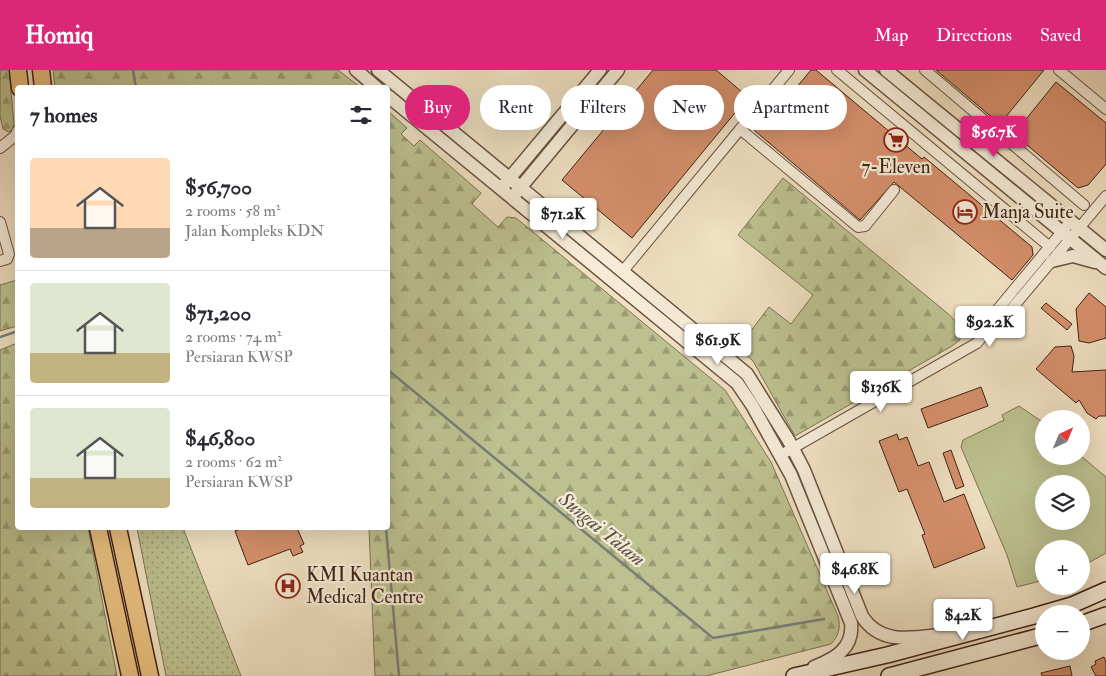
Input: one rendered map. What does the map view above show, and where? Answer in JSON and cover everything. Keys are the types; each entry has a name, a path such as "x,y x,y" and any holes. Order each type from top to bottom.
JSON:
{"main road":[{"path":"18,70 20,85"},
{"path":"41,70 43,85"},
{"path":"98,530 130,676"},
{"path":"118,530 150,676"},
{"path":"793,676 888,655 1072,605 1106,590"},
{"path":"1090,621 1106,615"},
{"path":"891,676 1035,637"},
{"path":"933,643 926,649 925,656 935,663"},
{"path":"888,655 896,661 898,666 891,676"}],"street":[{"path":"356,70 374,85"},
{"path":"378,70 747,374 793,449 807,476 862,616 869,625 884,635 899,639 981,630"},
{"path":"501,189 600,70"},
{"path":"512,198 618,70"},
{"path":"777,85 789,70"},
{"path":"837,70 1050,248"},
{"path":"865,70 1103,265"},
{"path":"886,70 1106,250"},
{"path":"925,70 1084,205"},
{"path":"1059,70 1106,109"},
{"path":"390,98 602,274 737,383 781,455 798,489 852,630 848,645 838,655 793,676"},
{"path":"623,272 739,130"},
{"path":"741,130 858,227 865,226 894,190"},
{"path":"2,146 15,134"},
{"path":"2,146 15,144"},
{"path":"781,455 974,346 990,327 993,328 998,325 1052,261 1066,235 1075,224 1106,196"},
{"path":"0,222 8,254 7,259 0,261"},
{"path":"990,327 988,323 990,319 1050,248 1066,235"},
{"path":"1052,261 1072,256 1103,265"},
{"path":"602,274 612,262"}],"green space":[{"path":"0,70 9,70 14,124 9,132 3,129 0,116"},
{"path":"53,70 338,70 357,85 55,85"},
{"path":"390,113 405,126 405,130 401,134 414,146 420,140 481,193 472,204 498,227 507,217 516,218 725,390 771,462 838,616 839,631 831,644 706,676 375,676 369,530 390,530"},
{"path":"783,178 953,318 958,324 960,331 960,340 952,346 795,436 753,361 738,348 769,307 791,324 813,295 738,235"},
{"path":"15,281 15,327 0,331 0,285"},
{"path":"15,344 15,530 88,530 117,676 0,676 0,350"},
{"path":"1019,406 1035,417 1035,465 1090,464 1106,477 1106,553 1090,562 1090,540 1035,540 1035,582 1017,587 1007,555 961,447 963,440 1004,420 1002,415"},
{"path":"137,530 184,530 241,676 166,676"}],"building":[{"path":"653,70 716,70 734,85 734,114 724,126 724,85 654,85 654,130 721,130 632,238 562,180 603,130 644,130 644,85 641,85"},
{"path":"811,70 816,70 834,85 798,85"},
{"path":"936,70 1044,70 1000,124"},
{"path":"1056,82 1106,123 1106,164 1088,185 1078,188 1014,134"},
{"path":"847,96 1032,247 1033,255 1012,280 894,182 860,220 755,131 847,130"},
{"path":"1089,293 1106,307 1106,338 1089,343 1079,341 1076,309"},
{"path":"1046,303 1072,324 1067,330 1041,308"},
{"path":"1071,346 1074,356 1072,372 1106,370 1106,416 1099,416 1096,419 1090,415 1090,410 1085,410 1079,400 1076,403 1036,369 1055,347"},
{"path":"981,387 988,406 928,428 921,409"},
{"path":"897,434 899,440 907,437 918,466 929,462 944,502 964,494 985,548 934,568 922,535 925,534 907,489 899,492 879,441"},
{"path":"951,450 964,486 956,489 943,453"},
{"name":"KMI Kuantan Medical Centre","path":"298,530 304,544 300,546 303,552 293,556 290,549 248,565 235,531"},
{"path":"1104,657 1106,676 1096,676 1091,667 1096,664 1095,661"},
{"path":"1070,666 1072,676 1042,676 1041,673"}],"waterway":[{"path":"133,70 136,85"},
{"name":"Sungai Talam","path":"0,337 15,332"},
{"name":"Sungai Talam","path":"390,372 713,638 824,619"},
{"path":"386,530 399,676"}],"place":[{"name":"7-Eleven","path":"896,140"},
{"name":"Manja Suite","path":"965,212"},
{"name":"KMI Kuantan Medical Centre","path":"288,586"}]}
